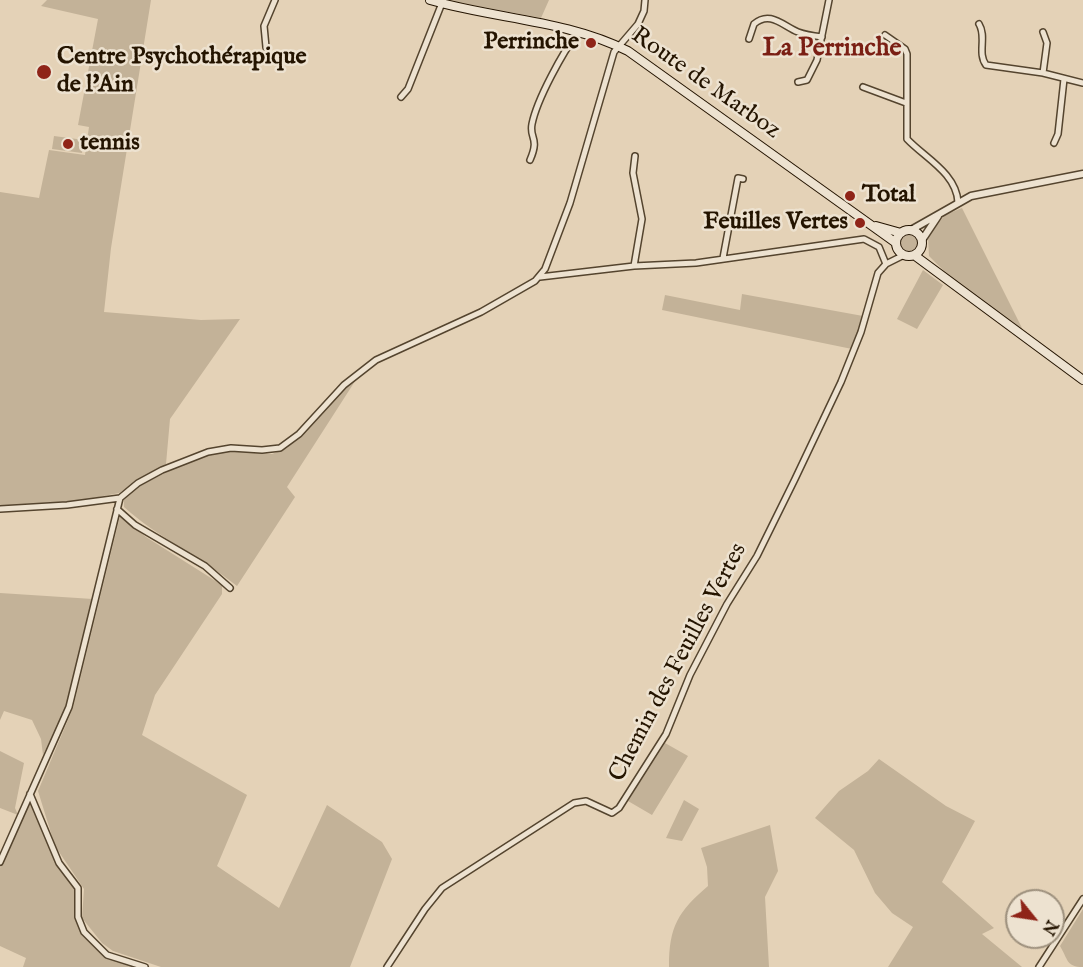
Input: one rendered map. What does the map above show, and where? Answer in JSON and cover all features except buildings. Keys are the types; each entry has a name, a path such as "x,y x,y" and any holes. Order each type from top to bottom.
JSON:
{"main road":[{"name":"Route de Marboz","path":"430,0 578,32 619,46 870,224 896,245"},
{"name":"Route de Marboz","path":"870,224 901,233"},
{"path":"910,230 918,233 922,240 917,253 904,255 896,245 901,233 910,230"},
{"path":"917,253 946,281 1083,380"}],"street":[{"path":"266,46 264,26 275,0"},
{"path":"540,277 577,184 611,62 619,46 639,24 645,0"},
{"path":"798,82 807,80 813,71 829,0"},
{"path":"401,97 408,89 442,3"},
{"path":"749,39 754,24 766,18 775,19 801,33 822,37"},
{"path":"979,24 984,33 982,59 986,65 1043,73 1083,82"},
{"path":"530,160 536,145 532,125 562,52 578,32"},
{"path":"1043,32 1047,43 1043,73"},
{"path":"885,35 907,50 907,139 931,158 954,185 958,202"},
{"path":"1053,143 1058,134 1064,79"},
{"path":"863,87 906,102"},
{"path":"634,266 642,219 633,173 635,156"},
{"path":"910,230 958,202 986,192 1083,174"},
{"path":"723,258 738,178 743,179"},
{"path":"922,240 930,224 951,206"},
{"path":"0,509 68,505 120,498 138,483 162,470 208,452 231,448 270,450 285,446 344,385 376,360 481,312 540,277 634,266 696,263 864,240 879,247 886,264"},
{"path":"893,259 896,245"},
{"name":"Chemin des Feuilles Vertes","path":"387,967 425,909 442,888 574,803 586,801 608,813 619,808 666,734 723,610 757,556 795,479 841,382 864,321 876,278 886,264 904,255"},
{"path":"0,862 69,707 120,498"},
{"path":"117,509 135,525 204,566 230,588"},
{"path":"30,794 59,863 78,888 78,917 84,932 107,955 146,967"},
{"path":"1039,967 1083,899"}],"shaded area":[{"path":"47,0 151,0 111,248 104,312 201,320 240,319 170,419 166,464 119,493 73,502 0,507 0,192 39,198 49,150 85,155 89,127 78,125 98,19 41,6"},
{"path":"445,0 549,0 541,18"},
{"name":"tennis","path":"54,136 84,140 82,153 52,149"},
{"path":"962,208 1023,330 955,282 929,256 928,236 945,215"},
{"path":"905,234 913,234 918,239 916,250 905,252 900,247 900,239"},
{"path":"923,270 943,285 917,329 897,319"},
{"path":"742,294 863,316 852,349 662,310 665,295 740,310"},
{"path":"359,375 287,487 295,497 237,586 124,507 124,498 138,487 175,468 213,453 231,450 272,454 287,448 334,397"},
{"path":"120,516 146,537 222,585 222,594 155,695 142,735 247,795 217,866 279,908 327,805 382,842 392,859 350,967 161,967 113,951 102,943 82,918 84,889 55,846 38,791 73,708"},
{"path":"0,593 93,599 66,709 43,755 41,739 32,720 4,711 0,720"},
{"path":"665,743 688,756 652,815 628,801"},
{"path":"0,751 24,763 15,808 18,815 0,808"},
{"path":"879,759 946,806 975,821 942,882 994,928 982,934 1022,967 888,967 913,927 892,913 875,893 854,850 815,818 839,791 868,771"},
{"path":"684,800 699,809 682,841 666,838"},
{"path":"30,802 53,857 75,887 75,915 82,932 104,955 142,967 23,967 26,958 0,946 0,868"},
{"path":"770,825 778,871 765,897 769,967 669,967 671,941 677,921 689,904 708,886 707,867 701,848"},
{"path":"1083,909 1083,967 1073,966 1066,958 1062,949 1065,949 1065,938"}],"place":[{"name":"Perrinche","path":"591,43"},
{"name":"Centre Psychothérapique de l'Ain","path":"44,72"},
{"name":"tennis","path":"68,144"},
{"name":"Total","path":"850,196"},
{"name":"Feuilles Vertes","path":"860,223"}],"district":[{"name":"La Perrinche","path":"832,50"}]}
